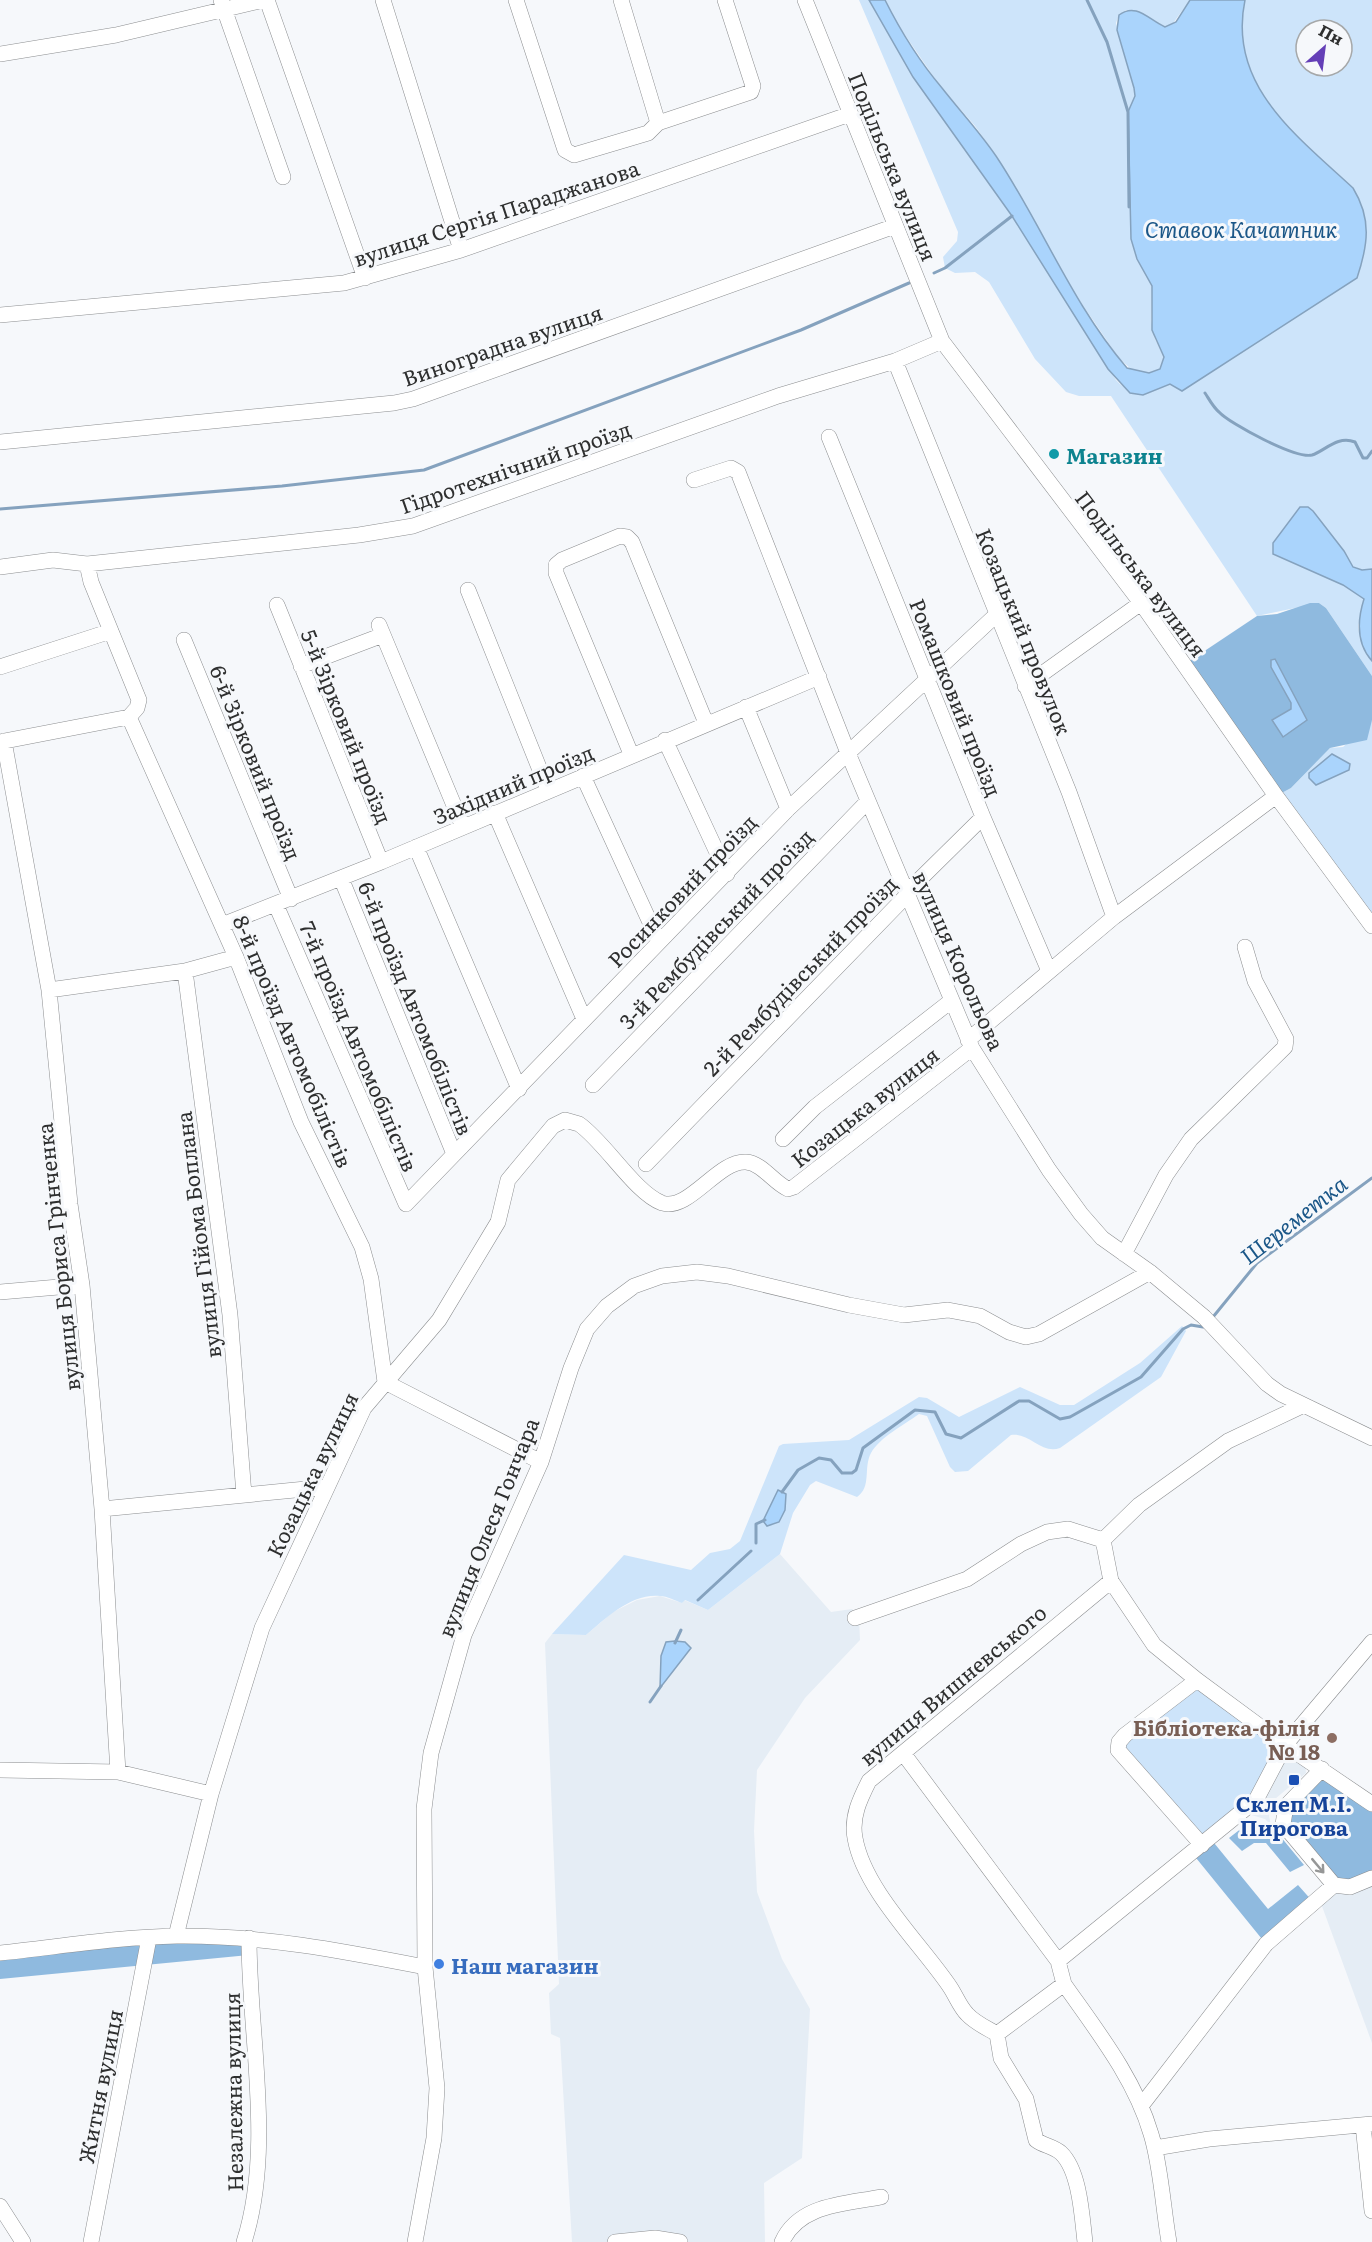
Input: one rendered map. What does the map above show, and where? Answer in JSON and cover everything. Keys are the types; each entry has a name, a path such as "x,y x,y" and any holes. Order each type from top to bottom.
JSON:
{"street":[{"path":"0,54 116,35 222,4 265,0 365,278"},
{"path":"383,0 460,250"},
{"path":"516,0 568,154 574,156 648,133 658,123 749,94 753,89 725,0"},
{"path":"621,0 658,123"},
{"name":"Подільська вулиця","path":"805,0 942,341 1141,603 1276,796 1372,926"},
{"path":"222,4 283,177"},
{"name":"вулиця Сергія Параджанова","path":"0,315 344,283 460,250 850,114"},
{"name":"Виноградна вулиця","path":"0,442 394,404 895,226"},
{"name":"Гідротехнічний проїзд","path":"0,567 53,560 87,564 359,535 413,526 778,396 895,361 942,341"},
{"name":"Козацький провулок","path":"895,361 1069,792 1114,917"},
{"name":"Ромашковий проїзд","path":"829,437 983,817 1049,971"},
{"name":"вулиця Корольова","path":"694,480 730,468 738,472 848,753 970,1044 1069,1199 1102,1238 1150,1272 1204,1317 1261,1379 1274,1389 1304,1405 1372,1438"},
{"path":"631,754 556,573 556,565 562,560 620,536 627,537 632,542 706,723"},
{"path":"2,742 129,717 137,708 140,700 91,582 87,564"},
{"path":"468,590 548,790"},
{"path":"1025,686 1141,603"},
{"name":"5-й Зірковий проїзд","path":"278,605 381,862"},
{"name":"Росинковий проїзд","path":"406,1204 789,809 996,615"},
{"path":"301,666 381,630 463,827"},
{"path":"0,667 111,631"},
{"name":"6-й Зірковий проїзд","path":"184,640 284,902"},
{"name":"Західний проїзд","path":"222,925 381,862 631,754 819,677"},
{"path":"746,707 789,809"},
{"name":"8-й проїзд Автомобілістів","path":"129,717 236,957 302,1122 362,1247 371,1279 385,1382"},
{"path":"665,740 727,874"},
{"name":"вулиця Бориса Грінченка","path":"2,742 49,990 70,1204 82,1285 102,1509 118,1772"},
{"path":"583,776 659,942"},
{"name":"Козацька вулиця","path":"176,1936 211,1794 262,1628 326,1487 364,1408 439,1320 498,1222 506,1185 557,1123 569,1120 585,1128 647,1193 665,1204 676,1203 732,1165 746,1162 758,1166 788,1189 794,1187 970,1044 1049,971 1114,917 1276,796"},
{"name":"3-й Рембудівський проїзд","path":"593,1084 868,801"},
{"path":"495,813 584,1019"},
{"name":"2-й Рембудівський проїзд","path":"646,1164 908,894 914,885 983,817"},
{"path":"416,847 519,1089"},
{"name":"6-й проїзд Автомобілістів","path":"341,878 454,1154"},
{"name":"7-й проїзд Автомобілістів","path":"284,902 406,1204"},
{"path":"1124,1254 1166,1175 1191,1139 1285,1047 1286,1039 1255,981 1245,947"},
{"path":"49,990 184,971 236,957"},
{"name":"вулиця Гійома Боплана","path":"184,971 230,1315 244,1495"},
{"path":"783,1139 815,1107 951,1001"},
{"name":"вулиця Олеся Гончара","path":"415,2242 434,2138 437,2088 425,1967 424,1809 431,1753 448,1686 472,1613 541,1462 571,1368 588,1329 618,1296 648,1280 680,1273 713,1273 849,1305 904,1315 948,1310 980,1316 1009,1332 1026,1337 1039,1334 1150,1272"},
{"path":"0,1292 82,1285"},
{"path":"385,1382 541,1462"},
{"path":"1103,1540 1139,1505 1228,1441 1304,1405"},
{"path":"102,1509 326,1487"},
{"path":"855,1618 967,1579 1021,1544 1047,1532 1068,1529 1103,1540"},
{"path":"1103,1540 1111,1581 1150,1641 1197,1680 1285,1745 1372,1804"},
{"name":"вулиця Вишневського","path":"997,2034 965,2013 950,1987 916,1946 865,1869 858,1851 854,1819 859,1801 869,1781 1111,1581"},
{"path":"1058,1961 1256,1800 1285,1745 1372,1642"},
{"path":"1197,1680 1125,1734 1118,1746 1121,1757 1202,1845"},
{"path":"903,1753 1058,1961 1064,1984 1108,2047 1141,2106 1155,2148 1169,2242"},
{"path":"1323,1769 1288,1803 1282,1821 1334,1885 1350,1887 1372,1878"},
{"path":"0,1770 118,1772 211,1794"},
{"path":"1141,2106 1266,1944 1334,1885"},
{"path":"0,1953 176,1936 249,1938 318,1946 425,1967"},
{"name":"Житня вулиця","path":"91,2242 149,1938"},
{"name":"Незалежна вулиця","path":"244,2242 255,2202 259,2161 249,1938"},
{"path":"1064,1984 997,2034 999,2054 1026,2099 1036,2140 1054,2148 1068,2163 1079,2195 1085,2242"},
{"path":"1155,2148 1209,2139 1368,2125 1372,2211"},
{"path":"782,2242 793,2224 810,2212 881,2197"},
{"path":"0,2206 23,2242"},
{"path":"615,2242 655,2238 680,2242"}],"shaded area":[{"path":"859,0 869,0 913,77 1012,216 1116,380 1122,386 1142,392 1170,384 1182,391 1357,278 1366,243 1366,221 1359,199 1353,188 1301,141 1268,105 1255,85 1246,64 1241,31 1245,0 1372,0 1372,579 1358,626 1360,639 1372,661 1372,676 1326,608 1319,603 1257,616 1111,396 1079,396 1066,392 1035,359 989,282 975,272 955,273 945,268 943,257 957,241 958,232"},
{"path":"885,0 1190,0 1171,26 1165,27 1144,15 1126,10 1119,15 1116,23 1134,88 1135,96 1128,112 1137,259 1152,286 1151,320 1155,339 1164,357 1160,369 1149,373 1133,371 1118,357 1067,282 997,157 975,126 940,86 896,22"},
{"path":"1310,603 1319,603 1326,608 1372,676 1372,720 1367,740 1330,748 1291,788 1276,796 1185,664 1257,616 1277,614"},
{"path":"1372,720 1372,925 1276,796 1291,788 1330,748 1343,747"},
{"path":"1182,1326 1186,1331 1161,1377 1060,1448 1047,1448 1024,1437 1011,1435 968,1471 955,1472 950,1467 927,1416 919,1414 875,1447 869,1459 866,1483 862,1493 857,1497 816,1481 810,1485 793,1513 780,1554 708,1610 685,1600 682,1603 666,1597 650,1596 639,1598 620,1608 586,1635 552,1634 624,1555 691,1570 710,1553 730,1549 740,1541 779,1446 783,1444 849,1440 919,1397 927,1398 959,1417 1020,1387 1060,1405 1074,1405 1140,1363"},
{"path":"780,1554 831,1612 852,1609 859,1617 860,1640 805,1698 757,1770 754,1831 757,1892 782,1959 810,2009 802,2158 764,2183 765,2242 572,2242 560,2038 551,2034 549,1993 559,1984 545,1643 552,1634 586,1635 613,1612 637,1600 660,1596 682,1603 684,1600 708,1610"},
{"path":"1197,1680 1285,1745 1256,1800 1202,1845 1119,1742"},
{"path":"1287,1756 1295,1756 1305,1764 1306,1773 1275,1799 1269,1816 1271,1825 1265,1819 1248,1814"},
{"path":"1322,1769 1372,1805 1372,1878 1342,1888 1282,1818"},
{"path":"1247,1824 1271,1825 1304,1865 1290,1872 1266,1843 1254,1843 1242,1851 1229,1838"},
{"path":"1210,1838 1268,1909 1298,1885 1314,1903 1266,1944 1192,1853"},
{"path":"1372,1878 1372,2043 1319,1898"},
{"path":"249,1938 249,1955 0,1979 0,1953"}],"water":[{"name":"Ставок Качатник","path":"869,0 885,0 926,68 996,156 1090,318 1127,368 1149,373 1160,369 1164,357 1152,330 1152,286 1137,259 1131,239 1128,112 1135,96 1117,30 1119,15 1125,11 1137,11 1165,27 1176,22 1190,0 1245,0 1242,30 1246,58 1256,83 1289,128 1353,188 1359,199 1366,221 1366,243 1357,278 1182,391 1170,384 1143,395 1130,393 1108,369 1012,216 913,77"},
{"path":"1300,507 1308,507 1313,511 1344,551 1353,567 1362,570 1372,569 1372,661 1363,647 1359,632 1364,599 1343,585 1273,554 1273,543"},
{"path":"1275,659 1307,720 1283,737 1272,720 1291,709 1291,703 1271,667 1271,660"},
{"path":"1332,754 1350,764 1349,770 1316,785 1309,778 1309,773"},
{"path":"778,1490 786,1494 785,1510 779,1522 767,1526 763,1521"},
{"path":"666,1642 685,1642 691,1648 660,1688 661,1656"}],"waterway":[{"path":"1087,0 1107,42 1128,112 1129,207"},
{"path":"934,273 945,268 1012,216"},
{"path":"0,509 282,486 424,470 801,330 909,283"},
{"path":"1205,393 1215,408 1225,417 1264,440 1292,452 1312,455 1337,442 1349,440 1355,442 1363,458 1367,458 1372,451"},
{"name":"Шереметка","path":"1213,1317 1257,1263 1372,1178"},
{"name":"Шереметка","path":"782,1492 798,1470 819,1458 831,1460 842,1473 852,1473 856,1470 863,1448 915,1410 935,1412 946,1434 961,1438 1019,1401 1029,1401 1060,1419 1070,1417 1141,1377 1183,1329 1191,1325 1203,1327"},
{"name":"Шереметка","path":"756,1543 756,1524 765,1520"},
{"name":"Шереметка","path":"698,1600 751,1551"},
{"name":"Шереметка","path":"675,1643 681,1630"},
{"name":"Шереметка","path":"650,1702 661,1686"}],"place":[{"name":"Магазин","path":"1054,454"},
{"name":"Бібліотека-філія № 18","path":"1332,1738"},
{"name":"Склеп М.І. Пирогова","path":"1294,1780"},
{"name":"Наш магазин","path":"439,1964"}]}
